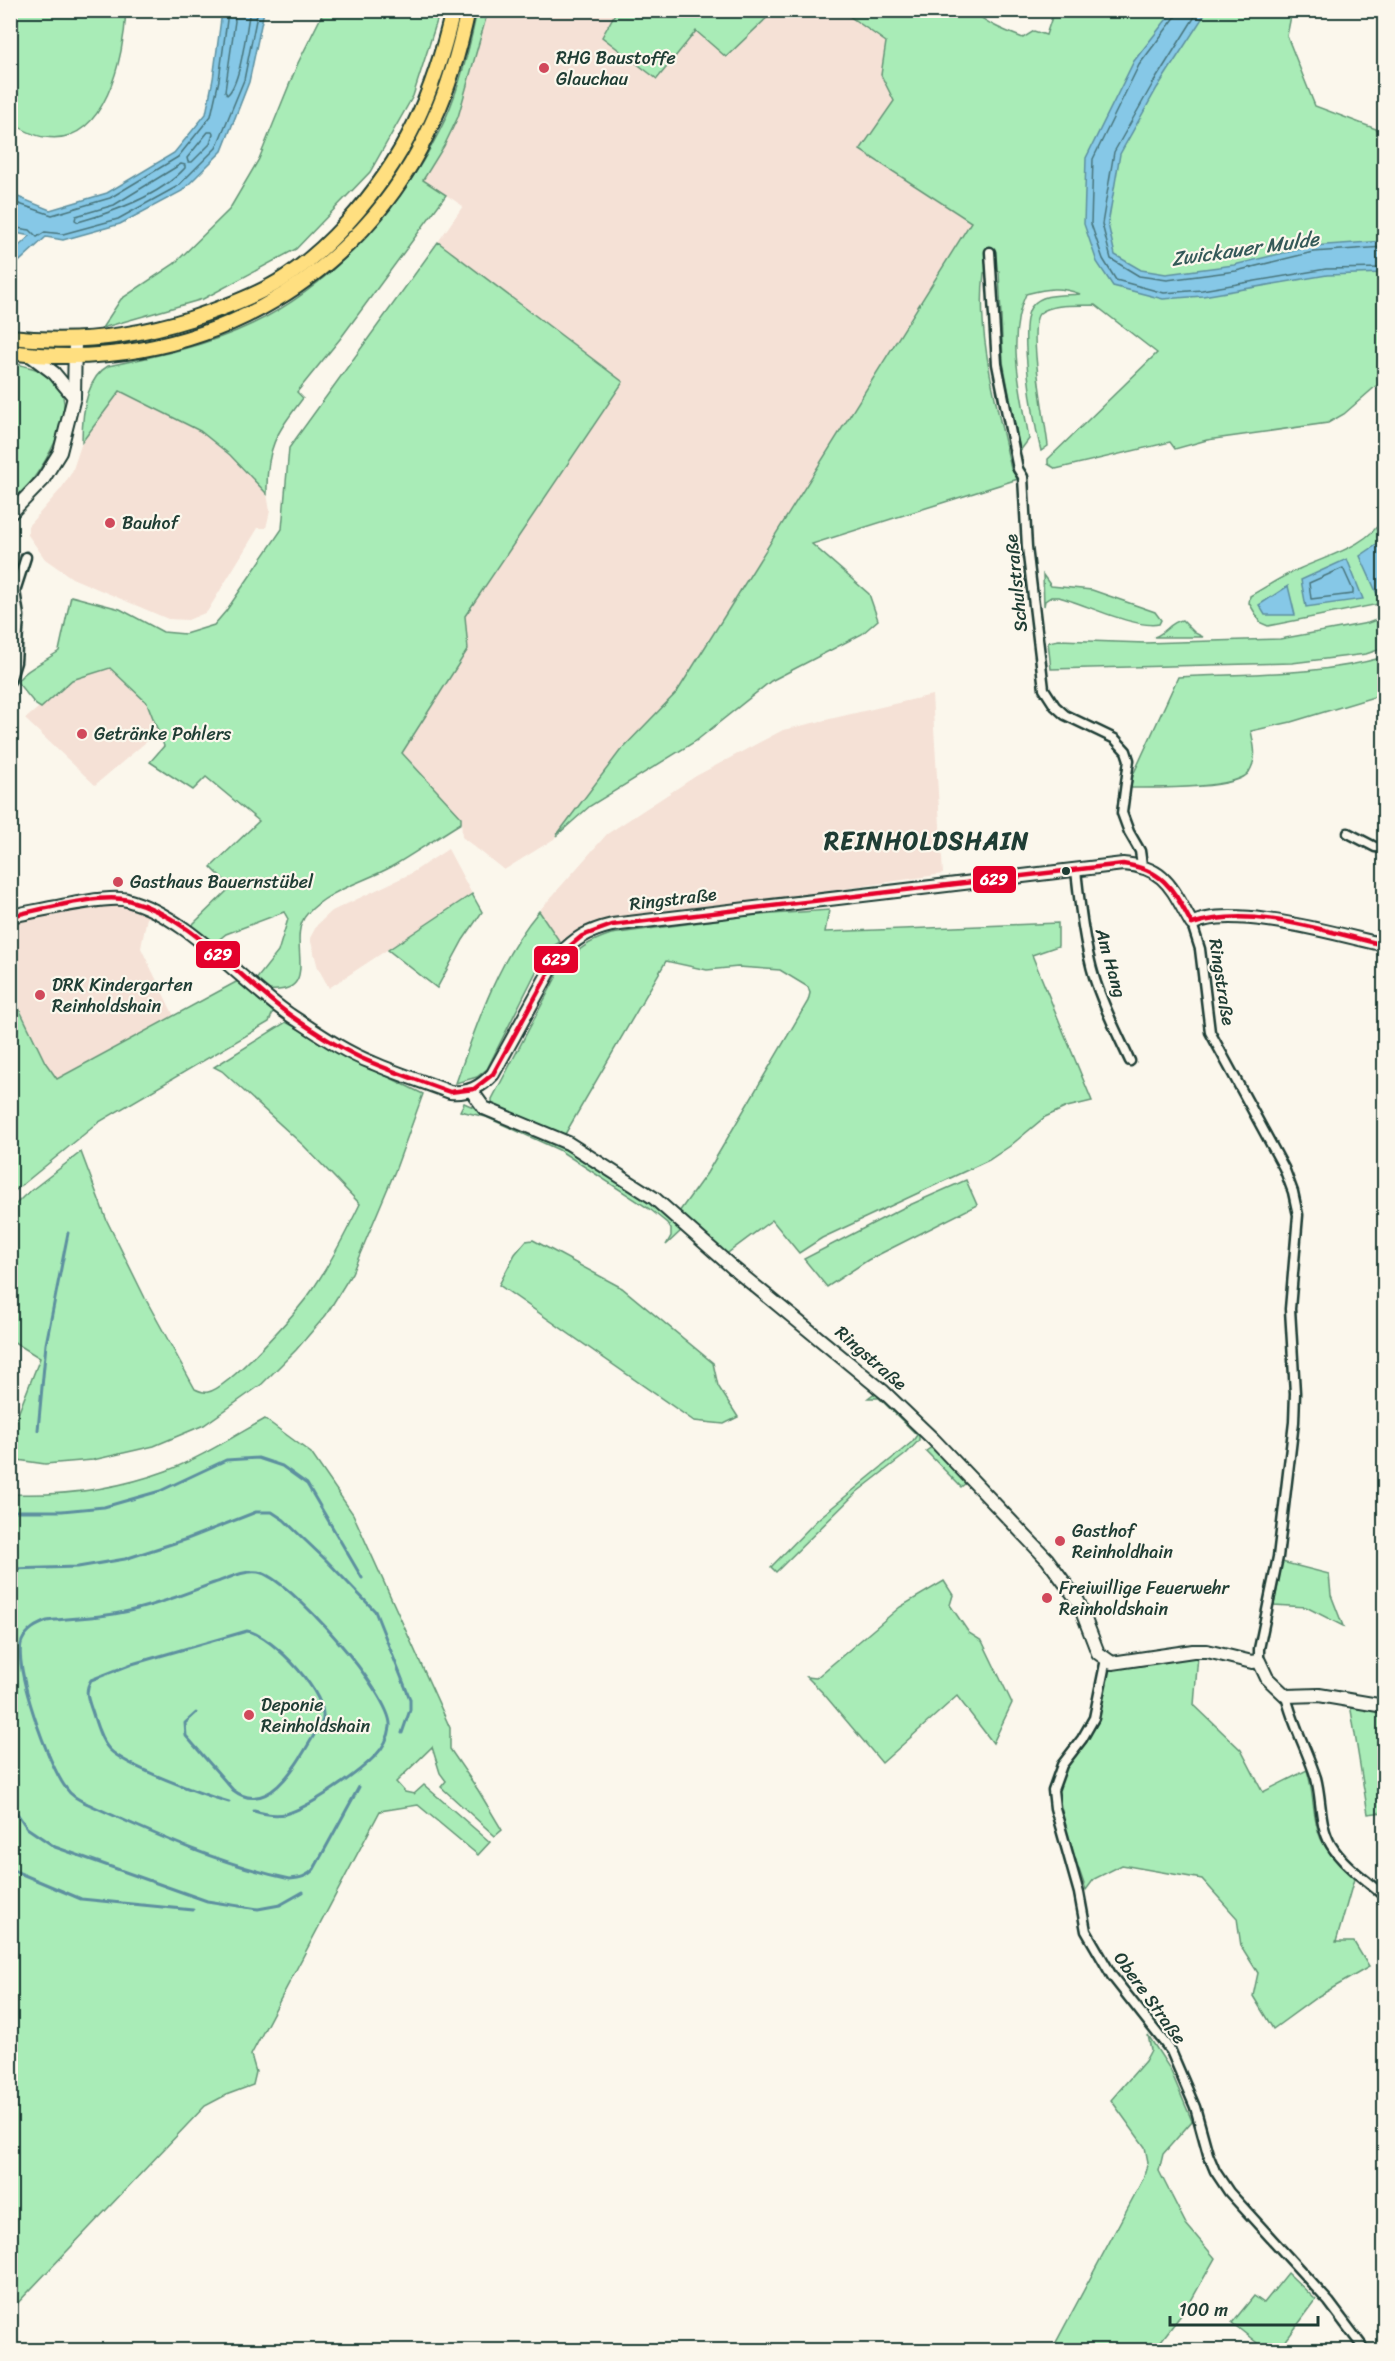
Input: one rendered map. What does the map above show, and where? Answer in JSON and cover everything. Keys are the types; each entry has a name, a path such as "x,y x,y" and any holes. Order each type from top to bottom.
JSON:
{"main road":[{"path":"10,337 75,339 149,330 224,307 279,282 330,241 370,198 387,174 431,91 453,10"},
{"path":"10,352 75,356 122,354 194,338 255,312 320,270 342,250 382,206 419,151 447,87 468,10"}],"street":[{"name":"Schulstraße","path":"990,252 998,364 1018,469 1023,477 1027,547 1044,689 1055,706 1065,715 1115,740 1126,751 1129,760 1122,813 1129,832 1140,851 1142,865"},
{"path":"10,514 42,481 60,452 74,398 75,339"},
{"path":"30,355 54,373 74,398"},
{"path":"10,681 16,662 18,628 15,591 26,557"},
{"path":"1348,833 1375,847 1384,848"},
{"name":"Ringstraße","path":"1106,1659 1098,1653 1078,1601 1047,1559 933,1438 884,1392 732,1267 654,1198 568,1143 484,1108 471,1090 483,1084 493,1074 558,956 571,943 589,931 623,923 1123,864 1142,865 1152,869 1164,879 1192,924 1200,949 1210,1032 1284,1167 1298,1215 1290,1309 1295,1393 1294,1422 1278,1557 1258,1649 1259,1661"},
{"name":"Am Hang","path":"1076,870 1081,915 1096,983 1130,1061"},
{"path":"10,916 84,903 125,899 158,912 282,1009 326,1038 371,1063 450,1092 460,1093 471,1090"},
{"path":"1192,924 1214,918 1269,921 1384,945"},
{"path":"1106,1659 1112,1662 1207,1651 1252,1662 1259,1661 1267,1678 1286,1696 1290,1715 1315,1777 1326,1836 1333,1848 1352,1869 1384,1896"},
{"name":"Obere Straße","path":"1106,1659 1094,1718 1078,1745 1062,1765 1053,1790 1055,1808 1079,1893 1086,1931 1112,1976 1171,2051 1195,2108 1208,2154 1220,2178 1291,2262 1329,2302 1365,2350"},
{"path":"1286,1696 1319,1695 1384,1706"}],"shaded area":[{"path":"496,11 617,11 602,37 696,31 726,57 774,11 842,11 886,42 881,75 894,101 860,150 971,222 677,692 620,751 554,839 504,870 462,837 461,817 402,753 468,649 465,616 623,382 438,242 463,206 423,180 444,146 458,117 485,21"},
{"path":"120,391 200,431 230,455 267,494 270,511 266,528 258,528 207,612 188,620 168,619 72,578 45,559 28,535 28,526 61,489 72,472 82,442"},
{"path":"110,668 147,703 158,732 95,785 25,719 72,680"},
{"path":"932,695 943,874 769,900 601,920 560,942 539,911 607,834 696,776 783,730"},
{"path":"448,849 472,894 329,988 318,968 310,938 317,925 332,911 410,874"},
{"path":"121,904 148,912 141,948 174,1016 57,1079 45,1062 11,990 10,923 82,908"}],"green space":[{"path":"617,10 774,11 726,57 696,31 657,79 602,37"},
{"path":"12,11 126,11 116,73 97,113 83,128 66,136 45,137 31,133 11,122"},
{"path":"324,11 440,11 413,96 370,172 296,249 203,299 102,328 121,299 174,264 229,210 259,159 298,63"},
{"path":"477,11 488,11 458,117 444,146 423,180 446,195 340,339 297,392 303,398 279,432 271,452 268,464 267,494 230,455 200,431 120,391 82,442 86,400 94,380 108,366 199,344 252,324 309,289 360,243 405,189 439,132 462,73"},
{"path":"842,11 973,11 990,23 1023,38 1034,31 1046,35 1054,11 1292,11 1287,36 1315,106 1384,132 1384,386 1376,386 1344,414 1328,423 1207,440 1175,449 1170,442 1056,469 1048,464 1048,459 1157,353 1095,305 1059,306 1040,313 1036,321 1036,354 1048,446 1041,451 1028,376 1026,333 1028,316 1032,306 1042,298 1080,294 1053,289 1026,294 1020,311 1016,347 1019,385 1029,439 1020,451 1003,362 999,271 984,273 983,322 990,372 1011,469 1018,479 812,544 869,594 878,620 862,634 771,681 696,741 590,806 556,836 620,751 677,692 971,222 860,150 894,101 881,75 886,42"},
{"path":"438,242 623,382 465,616 468,649 402,753 461,817 461,823 391,867 336,893 316,906 307,914 301,925 299,974 295,983 285,989 269,990 255,981 278,952 288,919 284,912 226,934 216,942 217,948 189,928 231,887 211,867 259,821 206,777 193,790 150,762 164,746 147,703 110,668 72,680 41,708 17,682 30,670 59,651 71,596 120,609 163,632 185,634 214,625 282,529 289,448"},
{"path":"11,362 36,369 50,376 61,389 64,405 61,424 45,462 11,505"},
{"path":"1384,517 1378,596 1384,594 1384,603 1268,626 1261,623 1249,603 1250,596 1280,578 1358,543 1377,527"},
{"path":"1043,575 1051,586 1092,590 1155,612 1161,620 1159,624 1137,623 1059,597 1051,597 1045,601 1044,606"},
{"path":"1384,617 1384,648 1366,654 1292,663 1051,669 1048,642 1059,640 1145,643 1280,639 1368,623"},
{"path":"1182,620 1195,633 1203,637 1154,637 1174,623"},
{"path":"1384,657 1384,694 1291,722 1251,731 1254,761 1249,772 1242,778 1193,787 1129,788 1178,677 1308,671"},
{"path":"472,894 482,912 463,940 437,988 388,950"},
{"path":"829,910 825,932 1058,923 1058,946 1032,955 1092,1101 1067,1107 1045,1117 989,1160 822,1238 799,1253 772,1220 725,1255 679,1212 707,1173 808,1001 810,993 808,987 780,970 738,967 707,970 666,961 564,1136 492,1104 492,1099 561,968 589,943 611,934 746,916"},
{"path":"539,911 560,942 553,946 542,960 487,1069 477,1077 456,1083 500,971"},
{"path":"238,981 273,1012 269,1022 99,1122 11,1194 10,990 45,1062 57,1079"},
{"path":"286,1022 423,1094 395,1171 352,1273 326,1315 296,1350 262,1384 204,1425 154,1446 93,1460 45,1464 11,1459 11,1432 40,1358 11,1340 11,1209 24,1196 81,1152 107,1221 145,1298 195,1389 208,1392 218,1388 247,1363 279,1330 320,1279 360,1204 304,1146 222,1071 214,1067"},
{"path":"464,1103 563,1146 654,1206 682,1230 666,1245 671,1236 671,1229 651,1210 559,1150 486,1117 460,1111"},
{"path":"966,1180 977,1205 868,1260 827,1287 804,1259 903,1208"},
{"path":"533,1240 622,1288 713,1363 718,1386 738,1417 724,1424 694,1421 499,1285 515,1254 526,1241"},
{"path":"876,1392 919,1432 919,1440 906,1454 857,1492 776,1572 771,1567 818,1519 912,1442 917,1435 879,1398 868,1398"},
{"path":"265,1419 311,1453 353,1514 450,1728 450,1749 502,1830 495,1836 441,1787 446,1781 440,1773 432,1747 396,1782 405,1792 414,1794 424,1785 490,1842 478,1855 418,1805 380,1811 251,2055 256,2072 253,2085 205,2106 11,2310 11,1494 50,1494 89,1490 147,1477 191,1460"},
{"path":"932,1447 966,1483 961,1487 926,1451"},
{"path":"1282,1562 1329,1574 1331,1595 1343,1626 1306,1607 1274,1605"},
{"path":"944,1581 953,1595 950,1605 969,1633 982,1641 1012,1703 993,1743 957,1696 882,1763 807,1677 816,1678 900,1607"},
{"path":"1198,1655 1194,1705 1241,1750 1263,1792 1307,1770 1321,1839 1354,1879 1336,1942 1354,1942 1369,1967 1317,1997 1273,2029 1253,1996 1258,1973 1241,1946 1237,1918 1202,1879 1122,1865 1094,1879 1086,1890 1058,1808 1057,1784 1062,1772 1098,1719 1109,1671 1114,1667"},
{"path":"1350,1704 1384,1711 1384,1812 1368,1814"},
{"path":"1148,2035 1170,2069 1192,2121 1163,2154 1159,2171 1186,2224 1215,2258 1188,2306 1154,2350 1052,2350 1143,2179 1148,2162 1145,2147 1111,2100 1145,2061 1151,2050"},
{"path":"1288,2273 1316,2300 1279,2350 1266,2350 1232,2323 1254,2296 1264,2303"}],"water":[{"path":"220,11 264,11 249,82 222,151 182,191 120,224 63,240 46,237 11,269 11,253 30,236 11,232 11,194 50,210 107,193 174,153 206,114 213,79 221,19"},
{"path":"1173,11 1207,11 1157,88 1120,154 1108,224 1115,255 1141,270 1166,274 1234,265 1312,246 1384,241 1384,273 1327,275 1203,296 1163,299 1113,286 1097,262 1084,224 1086,158 1134,61"},
{"path":"1384,535 1384,594 1378,596 1360,556 1382,541"},
{"path":"1347,559 1363,599 1306,607 1301,580"},
{"path":"1288,586 1295,615 1265,615 1259,605"}],"waterway":[{"path":"38,1430 46,1344 68,1233"},
{"path":"10,1511 62,1511 104,1507 160,1491 226,1460 258,1458 282,1466 307,1484 362,1578"},
{"path":"10,1569 78,1567 125,1559 187,1539 256,1512 272,1512 284,1520 326,1560 375,1611 410,1699 410,1710 402,1733"},
{"path":"254,1811 285,1814 320,1797 346,1780 376,1755 385,1742 390,1727 387,1712 358,1666 337,1640 292,1594 272,1579 258,1572 252,1572 140,1608 106,1615 47,1621 26,1634 20,1653 22,1671 42,1738 66,1788 73,1796 88,1804 212,1857 290,1879 303,1877 314,1869 359,1787"},
{"path":"196,1713 185,1723 186,1736 233,1790 248,1797 261,1796 274,1789 286,1778 322,1722 323,1711 318,1698 298,1669 271,1644 247,1631 132,1664 91,1680 87,1691 88,1699 103,1741 109,1749 148,1772 229,1802"},
{"path":"10,1803 27,1828 55,1847 207,1901 258,1909 280,1905 303,1892"},
{"path":"10,1869 81,1899 193,1910"}],"transit line":[{"name":"629","path":"10,916 86,900 116,898 151,908 194,934 271,1000 325,1038 372,1063 450,1092 474,1089 493,1074 558,956 582,936 612,925 1123,864 1149,871 1158,877 1173,892 1192,924"},
{"name":"629","path":"1192,924 1239,917 1264,919 1313,927 1384,945"}],"place":[{"name":"RHG Baustoffe Glauchau","path":"544,68"},
{"name":"Bauhof","path":"110,523"},
{"name":"Getränke Pohlers","path":"82,734"},
{"name":"Gasthaus Bauernstübel","path":"118,882"},
{"name":"DRK Kindergarten Reinholdshain","path":"40,995"},
{"name":"Gasthof Reinholdhain","path":"1060,1541"},
{"name":"Freiwillige Feuerwehr Reinholdshain","path":"1047,1598"},
{"name":"Deponie Reinholdshain","path":"249,1715"}],"district":[{"name":"REINHOLDSHAIN","path":"927,841"}],"water label":[{"name":"Zwickauer Mulde","path":"1245,249"}]}
